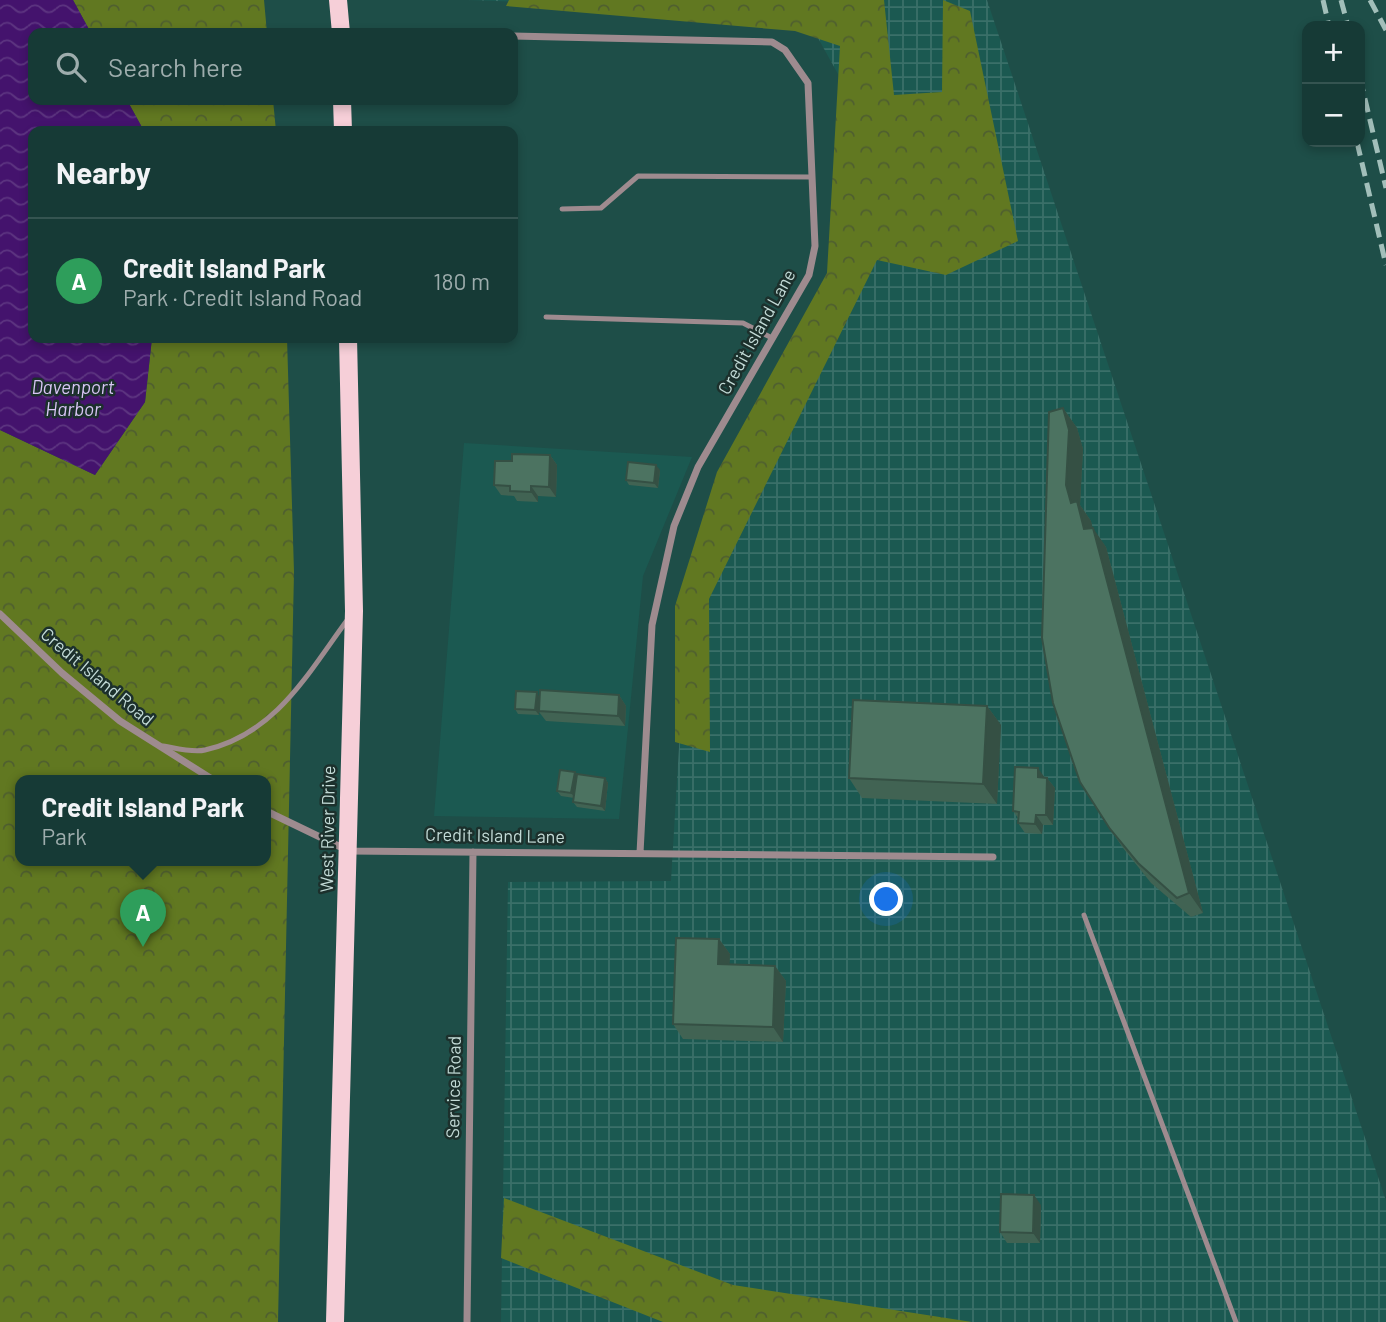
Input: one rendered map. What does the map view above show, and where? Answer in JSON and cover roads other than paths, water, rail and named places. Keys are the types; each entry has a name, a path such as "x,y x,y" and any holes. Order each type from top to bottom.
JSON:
{"main road":[{"path":"338,0 341,28"},
{"path":"342,105 343,126"},
{"name":"West River Drive","path":"335,1322 354,611 348,343"}],"street":[{"name":"Credit Island Lane","path":"518,36 772,42 785,50 808,83 815,246 809,275 698,467 674,526 652,625 639,853"},
{"name":"Credit Island Road","path":"0,614 120,721 205,775"},
{"path":"271,814 349,851"},
{"name":"Credit Island Lane","path":"349,851 993,857"},
{"name":"Service Road","path":"467,1322 473,852"}],"lane":[{"path":"562,209 601,208 638,176 812,177"},
{"path":"546,317 743,323 772,338"},
{"path":"156,746 203,751 247,735 281,710 354,611"},
{"path":"1084,915 1236,1322"}],"water":[{"name":"Davenport Harbor","path":"0,0 73,0 88,28 28,28 28,105 130,105 141,126 28,126 28,343 151,343 145,402 95,475 0,430"}],"railway":[{"path":"1323,0 1328,21"},
{"path":"1341,0 1347,21"},
{"path":"1370,0 1386,30"},
{"path":"1361,84 1386,188"},
{"path":"1358,147 1386,265"}],"place":[{"name":"Credit Island Park","path":"143,947"}]}
